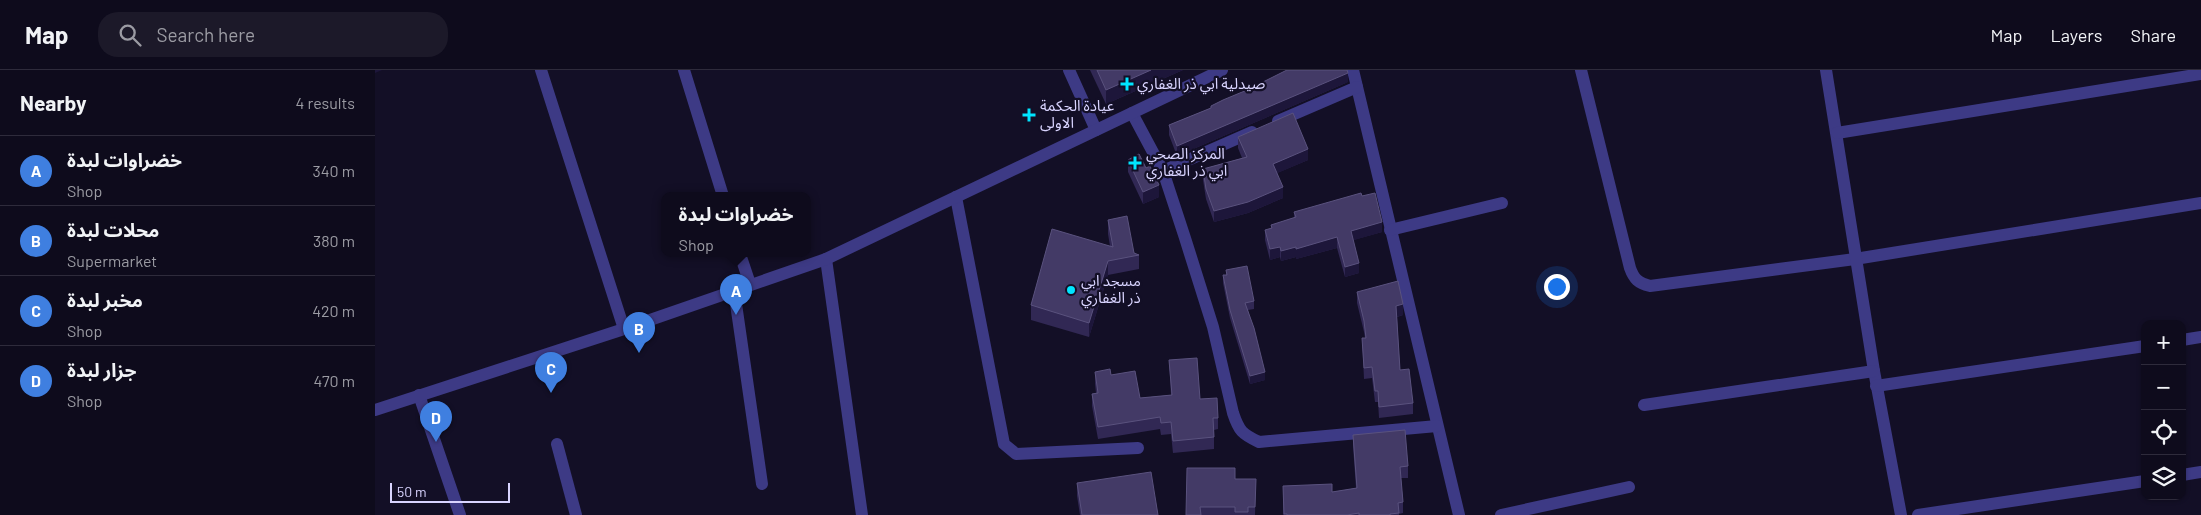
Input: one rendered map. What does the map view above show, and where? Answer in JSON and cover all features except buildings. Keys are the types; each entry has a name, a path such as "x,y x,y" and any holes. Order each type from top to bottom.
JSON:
{"street":[{"path":"541,70 624,329"},
{"path":"684,70 722,192"},
{"path":"1069,70 1096,130"},
{"path":"375,410 624,329 826,259 1222,70"},
{"path":"1353,70 1459,515"},
{"path":"1581,70 1630,268 1640,284 1650,286 1855,259 2201,203"},
{"path":"1826,70 1876,386 1901,515"},
{"path":"1837,133 2201,74"},
{"path":"1163,171 1357,87"},
{"path":"1132,112 1163,171 1213,327 1233,413 1238,427 1245,436 1259,442 1437,426"},
{"path":"956,197 1004,444 1016,454 1139,448"},
{"path":"1390,230 1502,203"},
{"path":"742,257 750,284"},
{"path":"826,259 862,515"},
{"path":"734,290 762,484"},
{"path":"2186,339 2201,337"},
{"path":"1876,386 2141,347"},
{"path":"1644,405 1874,370"},
{"path":"419,395 460,515"},
{"path":"557,444 576,515"},
{"path":"2186,474 2201,472"},
{"path":"1918,515 2141,482"},
{"path":"1501,515 1629,486"}],"place":[{"name":"صيدلية ابي ذر الغفاري","path":"1127,84"},
{"name":"عيادة الحكمة الاولى","path":"1029,115"},
{"name":"المركز الصحي ابي ذر الغفاري","path":"1135,163"},
{"name":"مسجد ابي ذر الغفاري","path":"1071,290"},
{"name":"خضراوات لبدة","path":"736,315"},
{"name":"محلات لبدة","path":"639,353"},
{"name":"مخبر لبدة","path":"551,393"},
{"name":"جزار لبدة","path":"436,442"}]}
